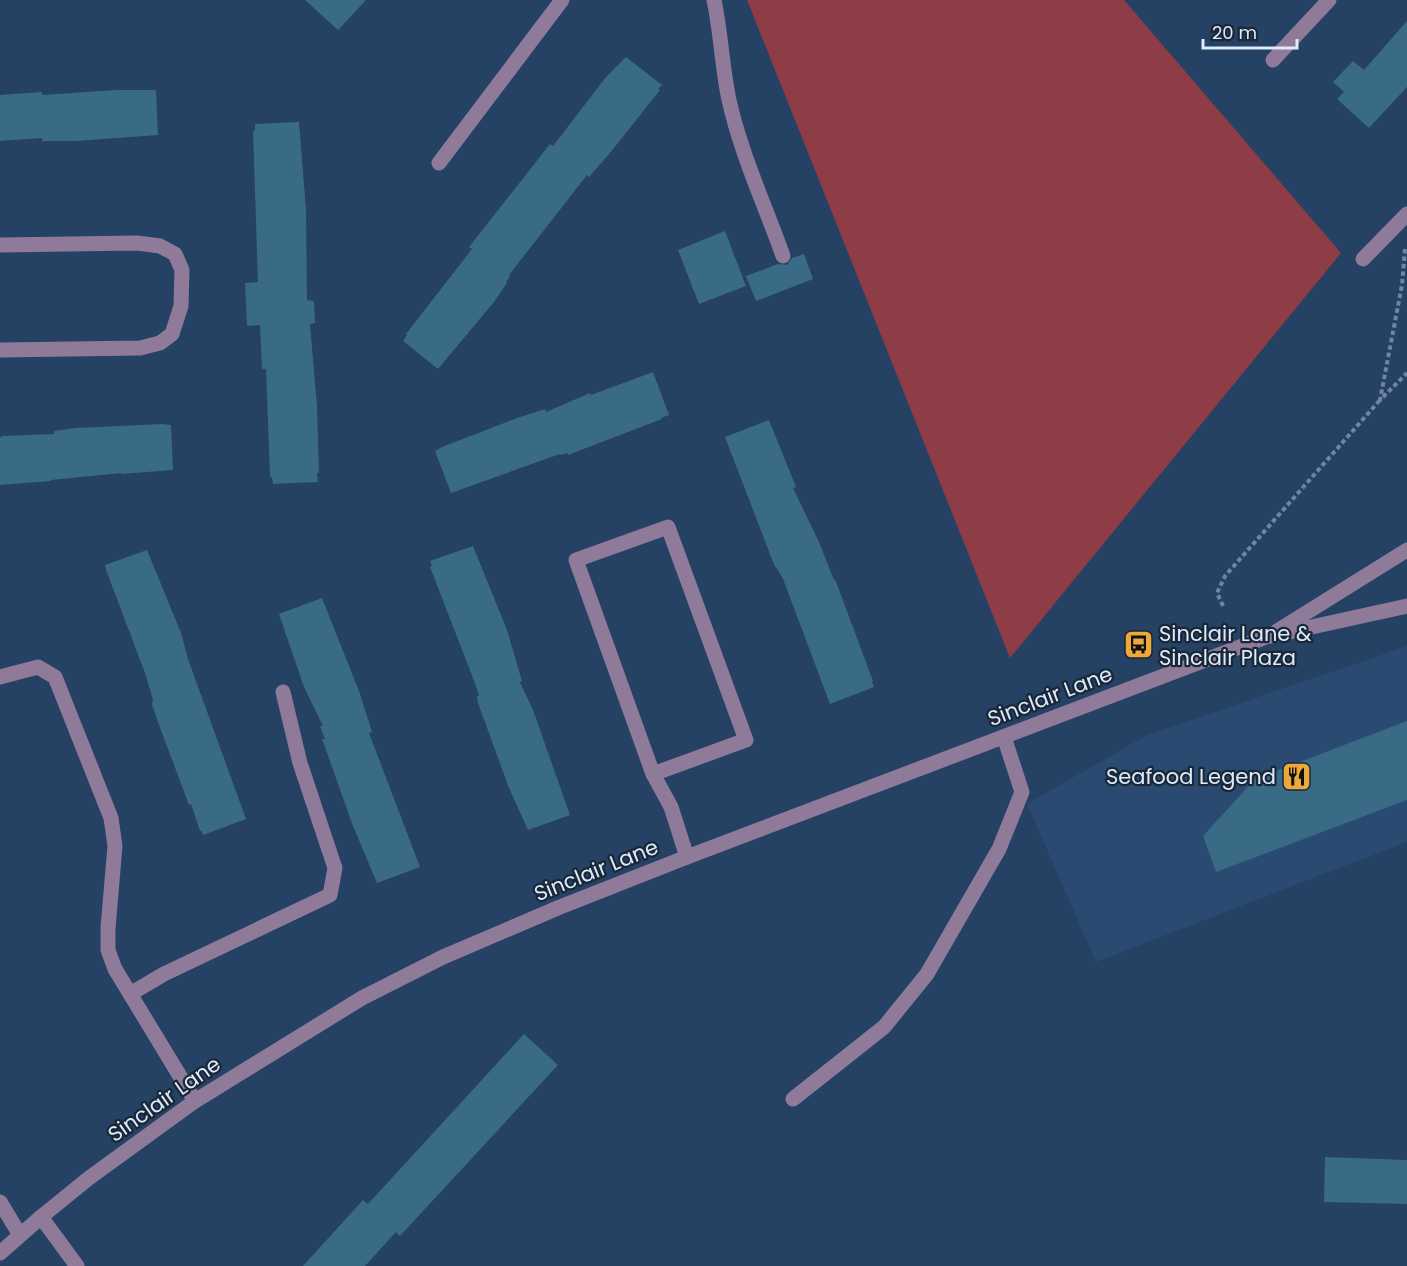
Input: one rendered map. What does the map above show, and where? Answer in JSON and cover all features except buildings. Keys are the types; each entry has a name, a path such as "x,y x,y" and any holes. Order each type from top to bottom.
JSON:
{"street":[{"path":"439,163 562,0"},
{"path":"714,0 720,26 729,98 738,135 783,256"},
{"path":"1273,60 1329,0"},
{"path":"1363,259 1402,219"},
{"path":"0,245 137,243 160,246 175,254 182,270 181,306 172,334 160,344 140,348 0,351"},
{"path":"653,774 746,740 668,527 576,560 653,774 671,807 687,857"},
{"name":"Sinclair Lane","path":"1266,637 1407,550"},
{"name":"Sinclair Lane","path":"0,1253 40,1217 142,1138 195,1101 362,998 443,957 560,907 687,857 1266,637 1407,606"},
{"path":"0,677 38,667 55,677 111,818 115,846 108,950 115,969 195,1101"},
{"path":"130,994 164,974 330,895 335,868 300,763 283,692"},
{"path":"793,1100 884,1027 927,974 999,849 1022,792 1004,736"},
{"path":"0,1202 20,1235"},
{"path":"40,1217 77,1266"}],"path":[{"path":"1380,400 1402,285 1405,235 1402,219"},
{"path":"1223,606 1217,593 1225,576 1380,400 1407,373"}],"shaded area":[{"path":"747,0 1124,0 1341,253 1010,658"},
{"path":"1407,646 1407,842 1096,962 1027,804 1145,736"}],"place":[{"name":"Sinclair Lane & Sinclair Plaza","path":"1138,645"},
{"name":"Seafood Legend","path":"1297,776"}]}
